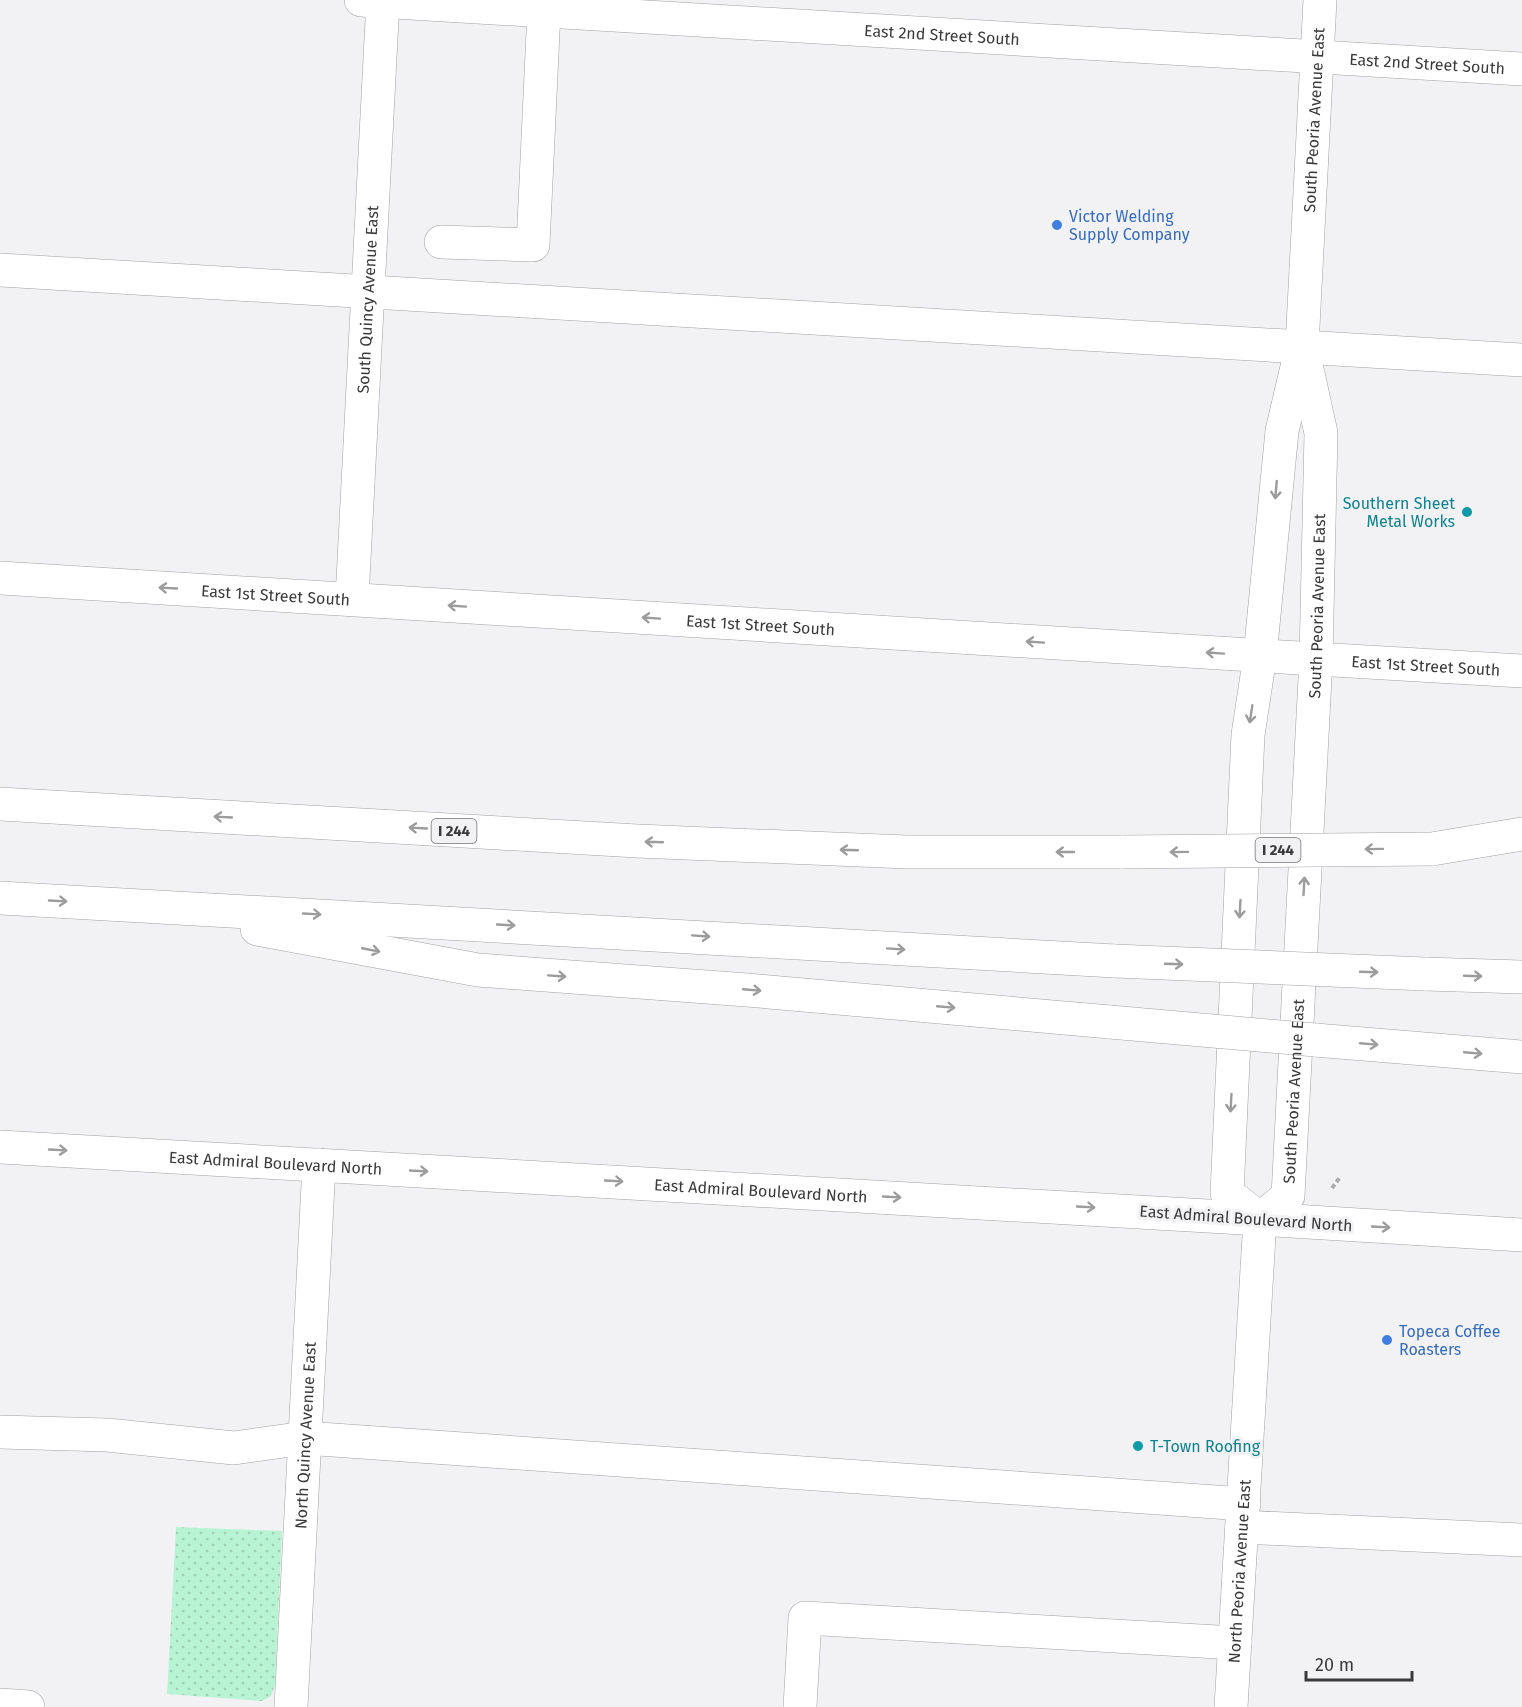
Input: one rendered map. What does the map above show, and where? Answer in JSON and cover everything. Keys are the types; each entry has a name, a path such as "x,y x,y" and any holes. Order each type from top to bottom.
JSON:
{"main road":[{"name":"East 2nd Street South","path":"376,0 1522,69"},
{"name":"South Quincy Avenue East","path":"352,599 368,291 376,0"},
{"name":"South Peoria Avenue East","path":"1302,346 1321,433 1316,659 1288,1196 1260,1219 1227,1193 1248,735 1260,656 1282,431 1302,346 1320,0"},
{"path":"441,243 533,245 544,11"},
{"path":"0,270 1522,360"},
{"name":"East 1st Street South","path":"0,578 1522,671"},
{"name":"I 244","path":"0,804 637,842 908,852 1432,849 1522,855"},
{"path":"1432,849 1522,834"},
{"path":"0,898 1115,962 1522,977"},
{"path":"128,904 478,970 747,990 1522,1057"},
{"name":"East Admiral Boulevard North","path":"0,1147 1522,1235"},
{"name":"North Quincy Avenue East","path":"291,1707 319,1166"},
{"name":"North Peoria Avenue East","path":"1231,1707 1260,1219"},
{"path":"0,1432 107,1435 234,1448 305,1438 1522,1540"},
{"path":"800,1707 805,1618 1235,1643"},
{"path":"0,1705 28,1707"}],"green space":[{"path":"176,1527 282,1531 275,1685 271,1696 262,1701 167,1694"}],"place":[{"name":"Victor Welding Supply Company","path":"1057,225"},
{"name":"Southern Sheet Metal Works","path":"1467,512"},
{"name":"Topeca Coffee Roasters","path":"1387,1340"},
{"name":"T-Town Roofing","path":"1138,1446"}]}
